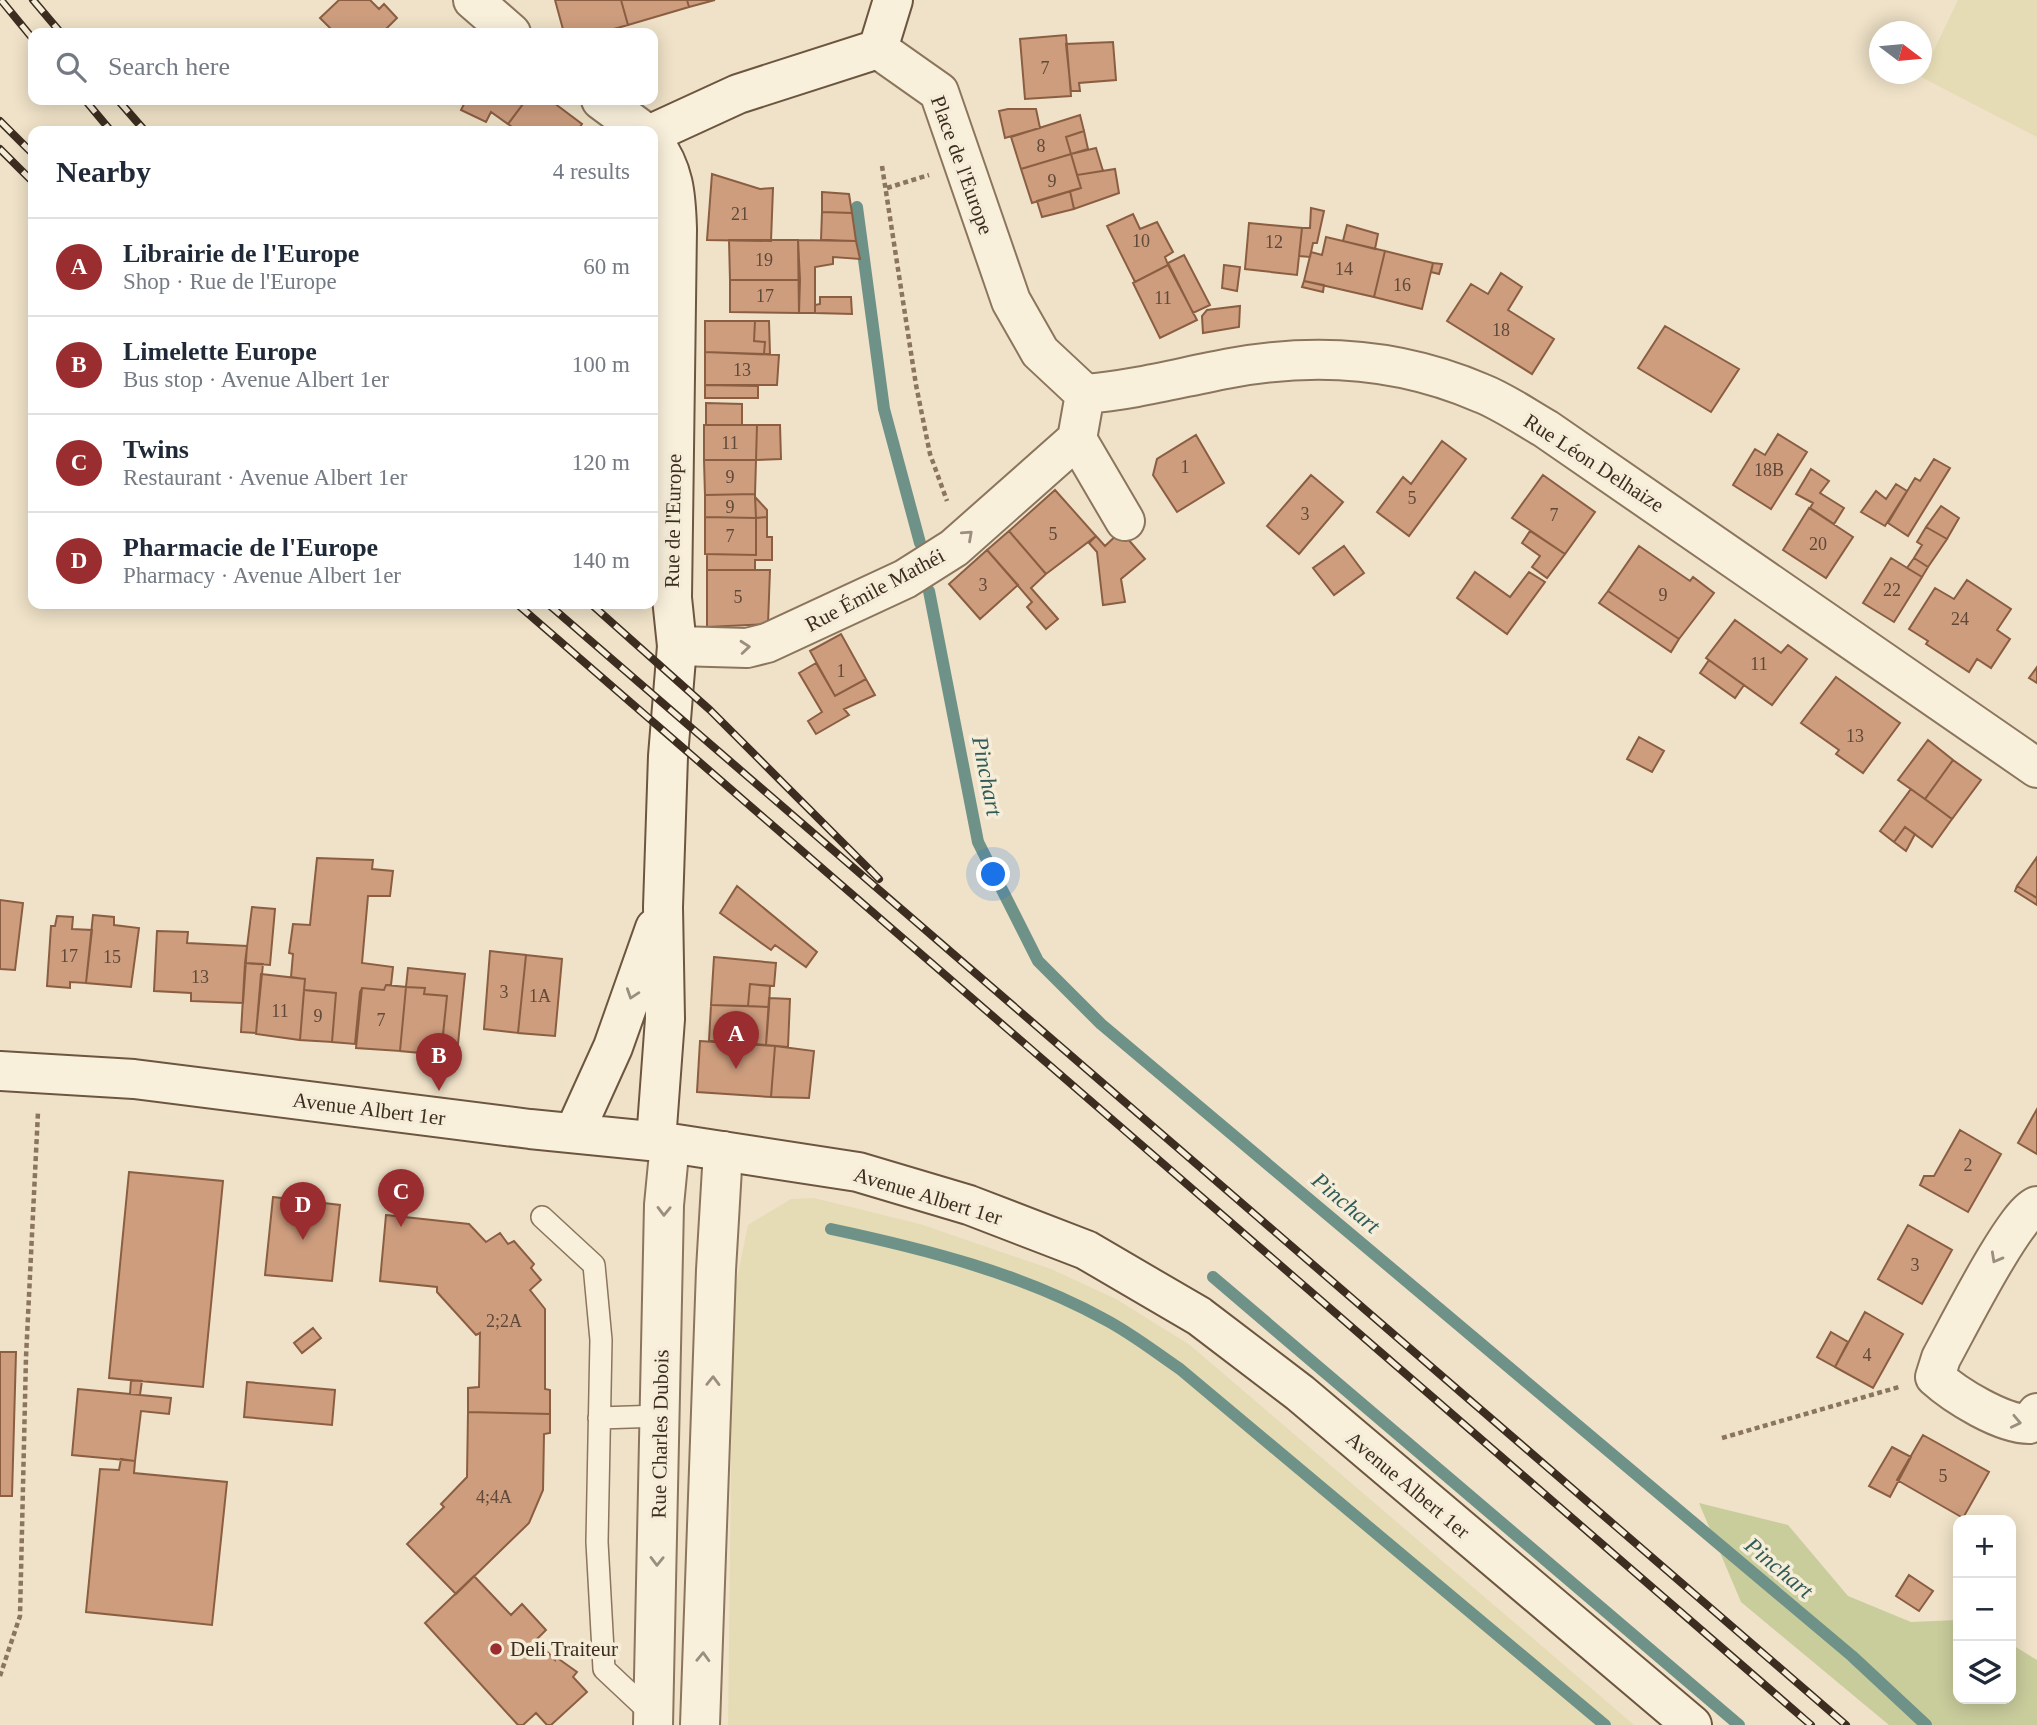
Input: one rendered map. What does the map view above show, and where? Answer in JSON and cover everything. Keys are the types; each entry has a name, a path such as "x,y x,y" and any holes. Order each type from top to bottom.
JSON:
{"street":[{"path":"473,0 505,28"},
{"path":"658,131 738,94 878,48 893,0"},
{"name":"Place de l'Europe","path":"878,48 939,92 1011,301 1040,352 1085,394"},
{"path":"608,105 636,126"},
{"name":"Rue de l'Europe","path":"658,148 666,158 676,194 672,598 677,646 668,756 663,907 674,970 663,1142"},
{"name":"Rue Léon Delhaize","path":"1085,394 1123,391 1270,362 1329,358 1390,365 1483,394 1546,429 2037,768"},
{"path":"1085,394 1077,439 1125,521"},
{"name":"Rue Émile Mathéi","path":"677,646 747,648 792,634 905,579 954,548 1077,439"},
{"name":"Rue de l'Europe","path":"573,1133 613,1047 663,907"},
{"name":"Avenue Albert 1er","path":"0,1071 134,1079 663,1142 858,1172 969,1205 1086,1250 1199,1316 1300,1393 1692,1725"},
{"name":"Rue Charles Dubois","path":"653,1720 665,1195 663,1142"},
{"path":"653,1720 700,1720 716,1270 723,1151"},
{"path":"2037,1206 2032,1207 2014,1227 1941,1358 1935,1377 1947,1388 2014,1424 2029,1424 2037,1413"},
{"path":"661,1416 712,1417"}],"lane":[{"path":"542,1217 594,1265 601,1340 597,1542 604,1669 653,1720"},
{"path":"599,1418 661,1416"}],"path":[{"path":"882,166 916,384 930,454 948,504 972,531"},
{"path":"0,1676 20,1616 26,1357 40,1072"},
{"path":"1722,1438 1935,1377"}],"shaded area":[{"path":"1958,0 2037,0 2037,137 1932,83 1932,54"},
{"path":"814,1198 920,1224 1051,1269 1116,1299 1190,1345 1634,1725 728,1725 733,1298 748,1225 791,1199"}],"green space":[{"path":"1699,1503 1788,1525 1848,1596 1911,1622 1953,1620 1953,1704 2016,1704 2016,1647 2037,1660 2037,1725 1889,1725 1741,1602"}],"building":[{"path":"339,0 370,0 379,9 384,4 397,18 387,28 330,28 320,18"},
{"path":"555,0 621,0 628,25 617,28 563,28"},
{"path":"621,0 687,0 689,7 628,25"},
{"path":"687,0 715,0 689,7"},
{"path":"1066,35 1071,96 1025,99 1020,39"},
{"path":"1113,42 1116,80 1079,83 1080,91 1071,91 1066,44"},
{"path":"464,105 522,105 508,124 491,112 486,122 461,110"},
{"path":"522,105 557,105 582,124 511,126 508,124"},
{"path":"1036,109 1040,128 1005,138 999,111"},
{"path":"1080,115 1084,131 1066,137 1071,154 1021,169 1011,137"},
{"path":"1084,131 1088,149 1071,154 1066,137"},
{"path":"1096,148 1103,171 1077,175 1071,154"},
{"path":"1071,154 1081,188 1032,203 1021,169"},
{"path":"1115,169 1119,193 1074,209 1070,191 1081,188 1077,175"},
{"path":"712,174 760,189 773,188 771,241 707,240"},
{"path":"1070,191 1074,209 1042,217 1037,201"},
{"path":"822,192 849,194 852,213 822,212"},
{"path":"1311,208 1324,211 1317,243 1313,243 1310,257 1299,256 1302,228 1310,228"},
{"path":"822,212 852,213 856,241 821,240"},
{"path":"1133,214 1140,229 1157,222 1173,252 1165,257 1168,265 1135,282 1107,226"},
{"path":"1249,223 1302,228 1297,275 1245,269"},
{"path":"1347,225 1378,234 1375,249 1343,241"},
{"path":"1326,237 1385,251 1374,297 1304,281 1311,252 1322,255"},
{"path":"729,240 798,240 800,280 730,280"},
{"path":"798,240 856,241 860,259 833,257 833,264 815,267 815,313 799,313"},
{"path":"1385,251 1433,263 1422,309 1374,297"},
{"path":"1184,255 1210,305 1193,313 1168,263"},
{"path":"1433,263 1442,264 1439,274 1431,272"},
{"path":"1168,265 1197,320 1160,338 1133,283"},
{"path":"1224,265 1240,267 1237,291 1222,288"},
{"path":"1501,273 1522,287 1508,310 1554,339 1532,374 1447,321 1471,284 1488,294"},
{"path":"730,280 800,280 799,313 730,312"},
{"path":"1304,281 1324,285 1323,292 1302,287"},
{"path":"820,297 851,297 852,314 815,313 815,305 820,304"},
{"path":"1240,306 1239,327 1203,333 1202,316 1207,310"},
{"path":"705,321 755,321 754,341 765,342 764,354 705,352"},
{"path":"755,321 769,321 770,354 764,354 765,342 754,341"},
{"path":"1665,326 1739,369 1711,412 1638,368"},
{"path":"705,352 779,355 777,385 705,385"},
{"path":"705,385 758,386 758,398 705,398"},
{"path":"706,403 742,404 742,425 706,425"},
{"path":"704,425 757,425 756,460 704,460"},
{"path":"757,425 780,425 781,459 756,460"},
{"path":"1778,434 1807,452 1771,509 1733,485 1755,449 1765,455"},
{"path":"1196,435 1224,483 1177,512 1153,475 1157,459"},
{"path":"1442,441 1466,459 1409,536 1377,512 1403,477 1411,484"},
{"path":"1934,459 1950,468 1908,536 1888,523 1915,478 1920,481"},
{"path":"704,460 756,460 755,494 705,495"},
{"path":"1811,469 1829,481 1820,493 1844,508 1834,524 1810,508 1813,503 1796,494"},
{"path":"1311,475 1343,502 1299,554 1267,526"},
{"path":"1543,475 1595,512 1565,554 1512,518"},
{"path":"1896,484 1907,491 1885,526 1861,512 1876,491 1886,499"},
{"path":"1055,490 1096,536 1046,574 1009,531"},
{"path":"755,494 756,518 705,517 705,495"},
{"path":"755,497 767,510 767,517 756,518"},
{"path":"1941,506 1959,518 1947,539 1926,527"},
{"path":"1809,508 1853,537 1826,578 1783,550"},
{"path":"705,517 756,518 756,555 705,554"},
{"path":"767,517 767,537 772,537 772,560 755,560 755,570 707,570 707,554 756,555 756,518"},
{"path":"1926,527 1947,539 1928,567 1914,558 1922,545 1917,542"},
{"path":"1009,531 1046,574 1031,588 1058,619 1046,629 1027,607 1032,602 987,550"},
{"path":"1121,531 1145,559 1121,579 1125,602 1103,605 1097,552 1089,543 1096,536 1105,546"},
{"path":"1530,531 1565,554 1547,578 1532,567 1540,556 1522,543"},
{"path":"1344,546 1364,573 1334,595 1313,568"},
{"path":"1639,546 1690,581 1693,577 1714,593 1679,639 1608,591"},
{"path":"987,550 1018,585 980,619 949,584"},
{"path":"1891,558 1922,577 1894,622 1863,603"},
{"path":"1914,558 1928,567 1922,577 1907,568"},
{"path":"707,570 770,570 768,624 707,627"},
{"path":"1475,572 1510,597 1529,572 1545,582 1507,634 1457,598"},
{"path":"1967,580 2011,609 1997,630 2010,639 1991,668 1977,659 1969,672 1926,644 1928,641 1909,629 1935,588 1954,599"},
{"path":"1608,591 1679,639 1671,652 1599,603"},
{"path":"1735,620 1781,653 1788,645 1807,659 1772,705 1706,658"},
{"path":"841,634 866,679 835,696 810,651"},
{"path":"1709,660 1744,685 1735,698 1700,673"},
{"path":"816,663 835,696 866,679 875,695 844,709 849,715 816,734 808,721 822,712 799,673"},
{"path":"2037,667 2037,683 2029,678"},
{"path":"1836,677 1900,723 1863,773 1836,754 1839,750 1801,723"},
{"path":"1639,737 1664,751 1652,772 1627,759"},
{"path":"1928,740 1953,760 1925,799 1898,780"},
{"path":"1953,760 1981,780 1952,819 1925,799"},
{"path":"1911,789 1952,819 1932,847 1905,827 1894,842 1880,831"},
{"path":"1905,827 1915,834 1906,851 1894,842"},
{"path":"2037,857 2037,898 2017,886"},
{"path":"317,858 373,860 372,869 393,871 390,896 368,896 362,963 393,967 391,985 386,985 384,990 362,988 355,1044 332,1042 336,993 304,990 305,979 291,977 293,954 289,953 293,924 310,925"},
{"path":"737,886 817,952 806,967 775,945 771,950 720,913"},
{"path":"2017,886 2037,898 2037,905 2015,891"},
{"path":"0,900 23,903 15,970 0,969"},
{"path":"252,907 275,909 270,965 245,963"},
{"path":"93,915 114,917 114,925 139,928 131,987 86,983"},
{"path":"57,916 73,917 72,929 92,930 86,983 70,982 70,988 47,986 51,926 55,926"},
{"path":"157,931 188,932 187,943 247,946 243,1003 191,1001 191,993 154,991"},
{"path":"490,951 526,955 518,1033 484,1029"},
{"path":"526,955 562,959 555,1036 518,1033"},
{"path":"714,957 776,963 774,986 750,984 748,1006 711,1005"},
{"path":"245,963 263,964 256,1033 241,1032"},
{"path":"408,968 465,974 457,1054 441,1053 447,996 424,994 425,988 406,987"},
{"path":"261,974 305,979 300,1040 256,1034"},
{"path":"750,984 770,986 769,1007 748,1006"},
{"path":"386,985 406,987 400,1051 356,1048 362,988 384,990"},
{"path":"406,987 425,988 424,994 447,996 441,1055 400,1051"},
{"path":"304,990 336,993 332,1042 300,1040"},
{"path":"769,998 790,999 788,1047 766,1045"},
{"path":"711,1005 769,1007 766,1045 709,1041"},
{"path":"700,1041 775,1046 771,1097 697,1092"},
{"path":"775,1046 814,1051 809,1098 771,1097"},
{"path":"2037,1109 2037,1154 2018,1143"},
{"path":"1960,1130 2001,1154 1968,1212 1920,1185 1924,1176 1934,1176"},
{"path":"129,1172 223,1181 203,1387 109,1378"},
{"path":"273,1197 340,1205 332,1281 265,1275"},
{"path":"386,1215 469,1224 486,1242 500,1233 508,1244 514,1241 534,1264 531,1268 541,1280 530,1290 545,1309 545,1389 550,1390 550,1414 468,1412 468,1388 479,1387 480,1333 476,1335 437,1292 437,1287 380,1281"},
{"path":"1908,1225 1952,1250 1922,1304 1878,1279"},
{"path":"1865,1312 1903,1334 1873,1388 1835,1367"},
{"path":"313,1328 321,1338 302,1353 294,1343"},
{"path":"1831,1332 1848,1342 1835,1367 1817,1357"},
{"path":"0,1352 16,1352 12,1496 0,1496"},
{"path":"131,1380 142,1381 140,1395 130,1394"},
{"path":"247,1382 335,1390 332,1425 244,1417"},
{"path":"78,1389 171,1398 169,1414 141,1411 135,1461 72,1455"},
{"path":"468,1412 550,1414 550,1433 544,1434 543,1490 529,1523 456,1594 407,1544 444,1507 441,1504 467,1477"},
{"path":"1923,1435 1989,1472 1965,1515 1958,1515 1897,1480"},
{"path":"1892,1447 1911,1457 1890,1497 1869,1486"},
{"path":"121,1459 135,1461 134,1473 227,1482 212,1625 86,1612 100,1469 119,1470"},
{"path":"1909,1575 1933,1591 1919,1611 1896,1596"},
{"name":"Deli Traiteur","path":"474,1576 511,1615 522,1604 546,1630 536,1640 555,1660 556,1657 577,1672 573,1677 587,1692 551,1725 547,1725 536,1713 523,1725 518,1725 425,1623"}],"waterway":[{"name":"Pinchart","path":"857,207 884,409 920,543"},
{"name":"Pinchart","path":"929,591 978,842 1038,961 1101,1024 1852,1656 1926,1725"},
{"path":"831,1229 971,1264 1039,1288 1124,1330 1180,1369 1605,1725"},
{"path":"1213,1277 1739,1725"}],"railway":[{"path":"1,0 28,33"},
{"path":"33,0 57,28"},
{"path":"89,105 107,126"},
{"path":"122,105 141,126"},
{"path":"0,121 28,149"},
{"path":"0,149 28,177"},
{"path":"523,609 1811,1725"},
{"path":"554,609 1846,1725"},
{"path":"597,609 710,710 879,879"}],"place":[{"name":"Librairie de l'Europe","path":"736,1069"},
{"name":"Limelette Europe","path":"439,1091"},
{"name":"Twins","path":"401,1227"},
{"name":"Pharmacie de l'Europe","path":"303,1240"},
{"name":"Deli Traiteur","path":"496,1649"}]}
